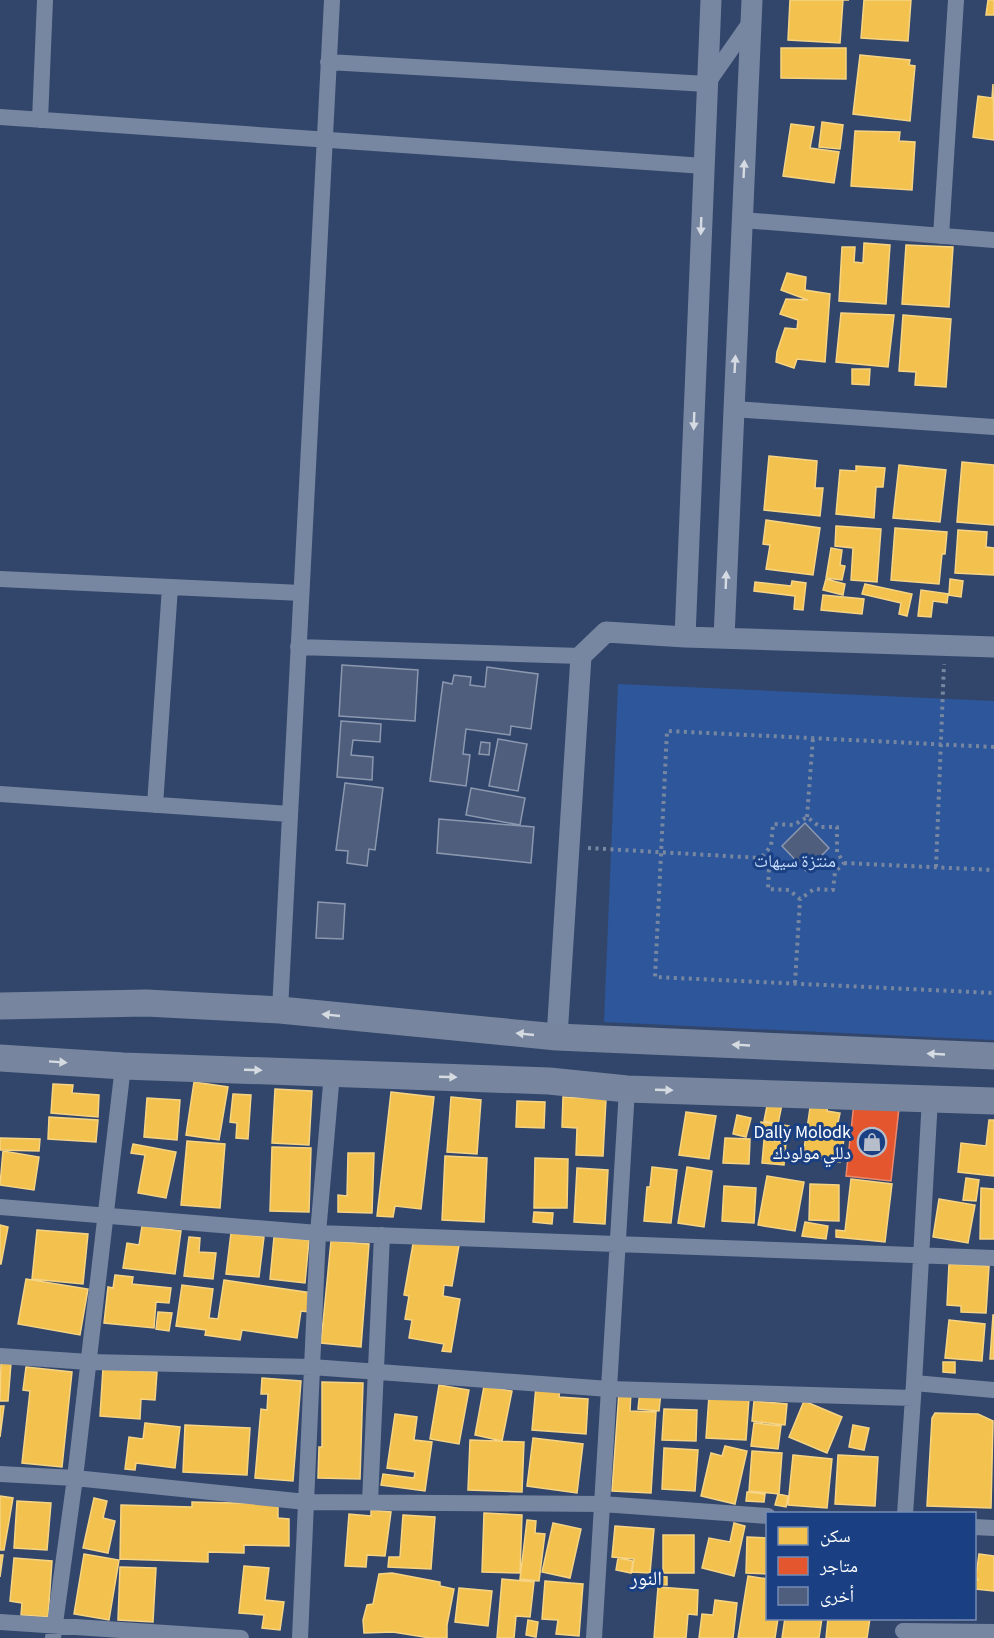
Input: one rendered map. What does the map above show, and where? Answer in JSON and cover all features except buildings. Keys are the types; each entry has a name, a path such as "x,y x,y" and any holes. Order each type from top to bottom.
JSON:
{"main road":[{"path":"0,1006 146,1003 280,1010 557,1037 994,1056"},
{"path":"0,1058 123,1066 549,1082 627,1089 994,1101"}],"street":[{"path":"40,120 45,0"},
{"path":"280,1010 332,0"},
{"path":"685,637 711,0"},
{"path":"723,638 752,0"},
{"path":"941,236 956,0"},
{"path":"707,84 751,21"},
{"path":"328,62 707,84"},
{"path":"0,117 704,166"},
{"path":"742,220 994,240"},
{"path":"734,408 994,427"},
{"path":"0,579 301,593"},
{"path":"155,805 170,587"},
{"path":"557,1037 581,656 606,632 685,637 994,647"},
{"path":"298,647 581,656"},
{"path":"0,794 289,814"},
{"path":"53,1631 75,1478 123,1066"},
{"path":"300,1638 318,1233 332,1073"},
{"path":"594,1638 627,1089"},
{"path":"905,1512 930,1098"},
{"path":"0,1207 318,1233 994,1258"},
{"path":"370,1502 382,1235"},
{"path":"0,1356 89,1362 312,1367 609,1389 994,1390"},
{"path":"0,1474 75,1478 306,1502 602,1504 766,1516"},
{"path":"976,1527 994,1528"},
{"path":"0,1622 53,1631 241,1638"},
{"path":"902,1629 994,1632"}],"path":[{"path":"936,867 945,645"},
{"path":"994,747 668,731 655,976 994,993"},
{"path":"807,817 813,738"},
{"path":"761,858 771,846 773,824 794,825 807,817"},
{"path":"807,817 820,827 837,827 837,852 844,863"},
{"path":"569,847 761,858 769,868 768,889 789,890 800,899"},
{"path":"800,899 814,889 833,890 834,872 844,863 994,870"},
{"path":"795,983 800,899"}],"green space":[{"name":"منتزة سيهات","path":"618,684 994,701 994,1040 604,1022"}],"place":[{"name":"Dally Molodk دللي مولودك","path":"872,1142"}],"district":[{"name":"النور","path":"646,1579"}]}
